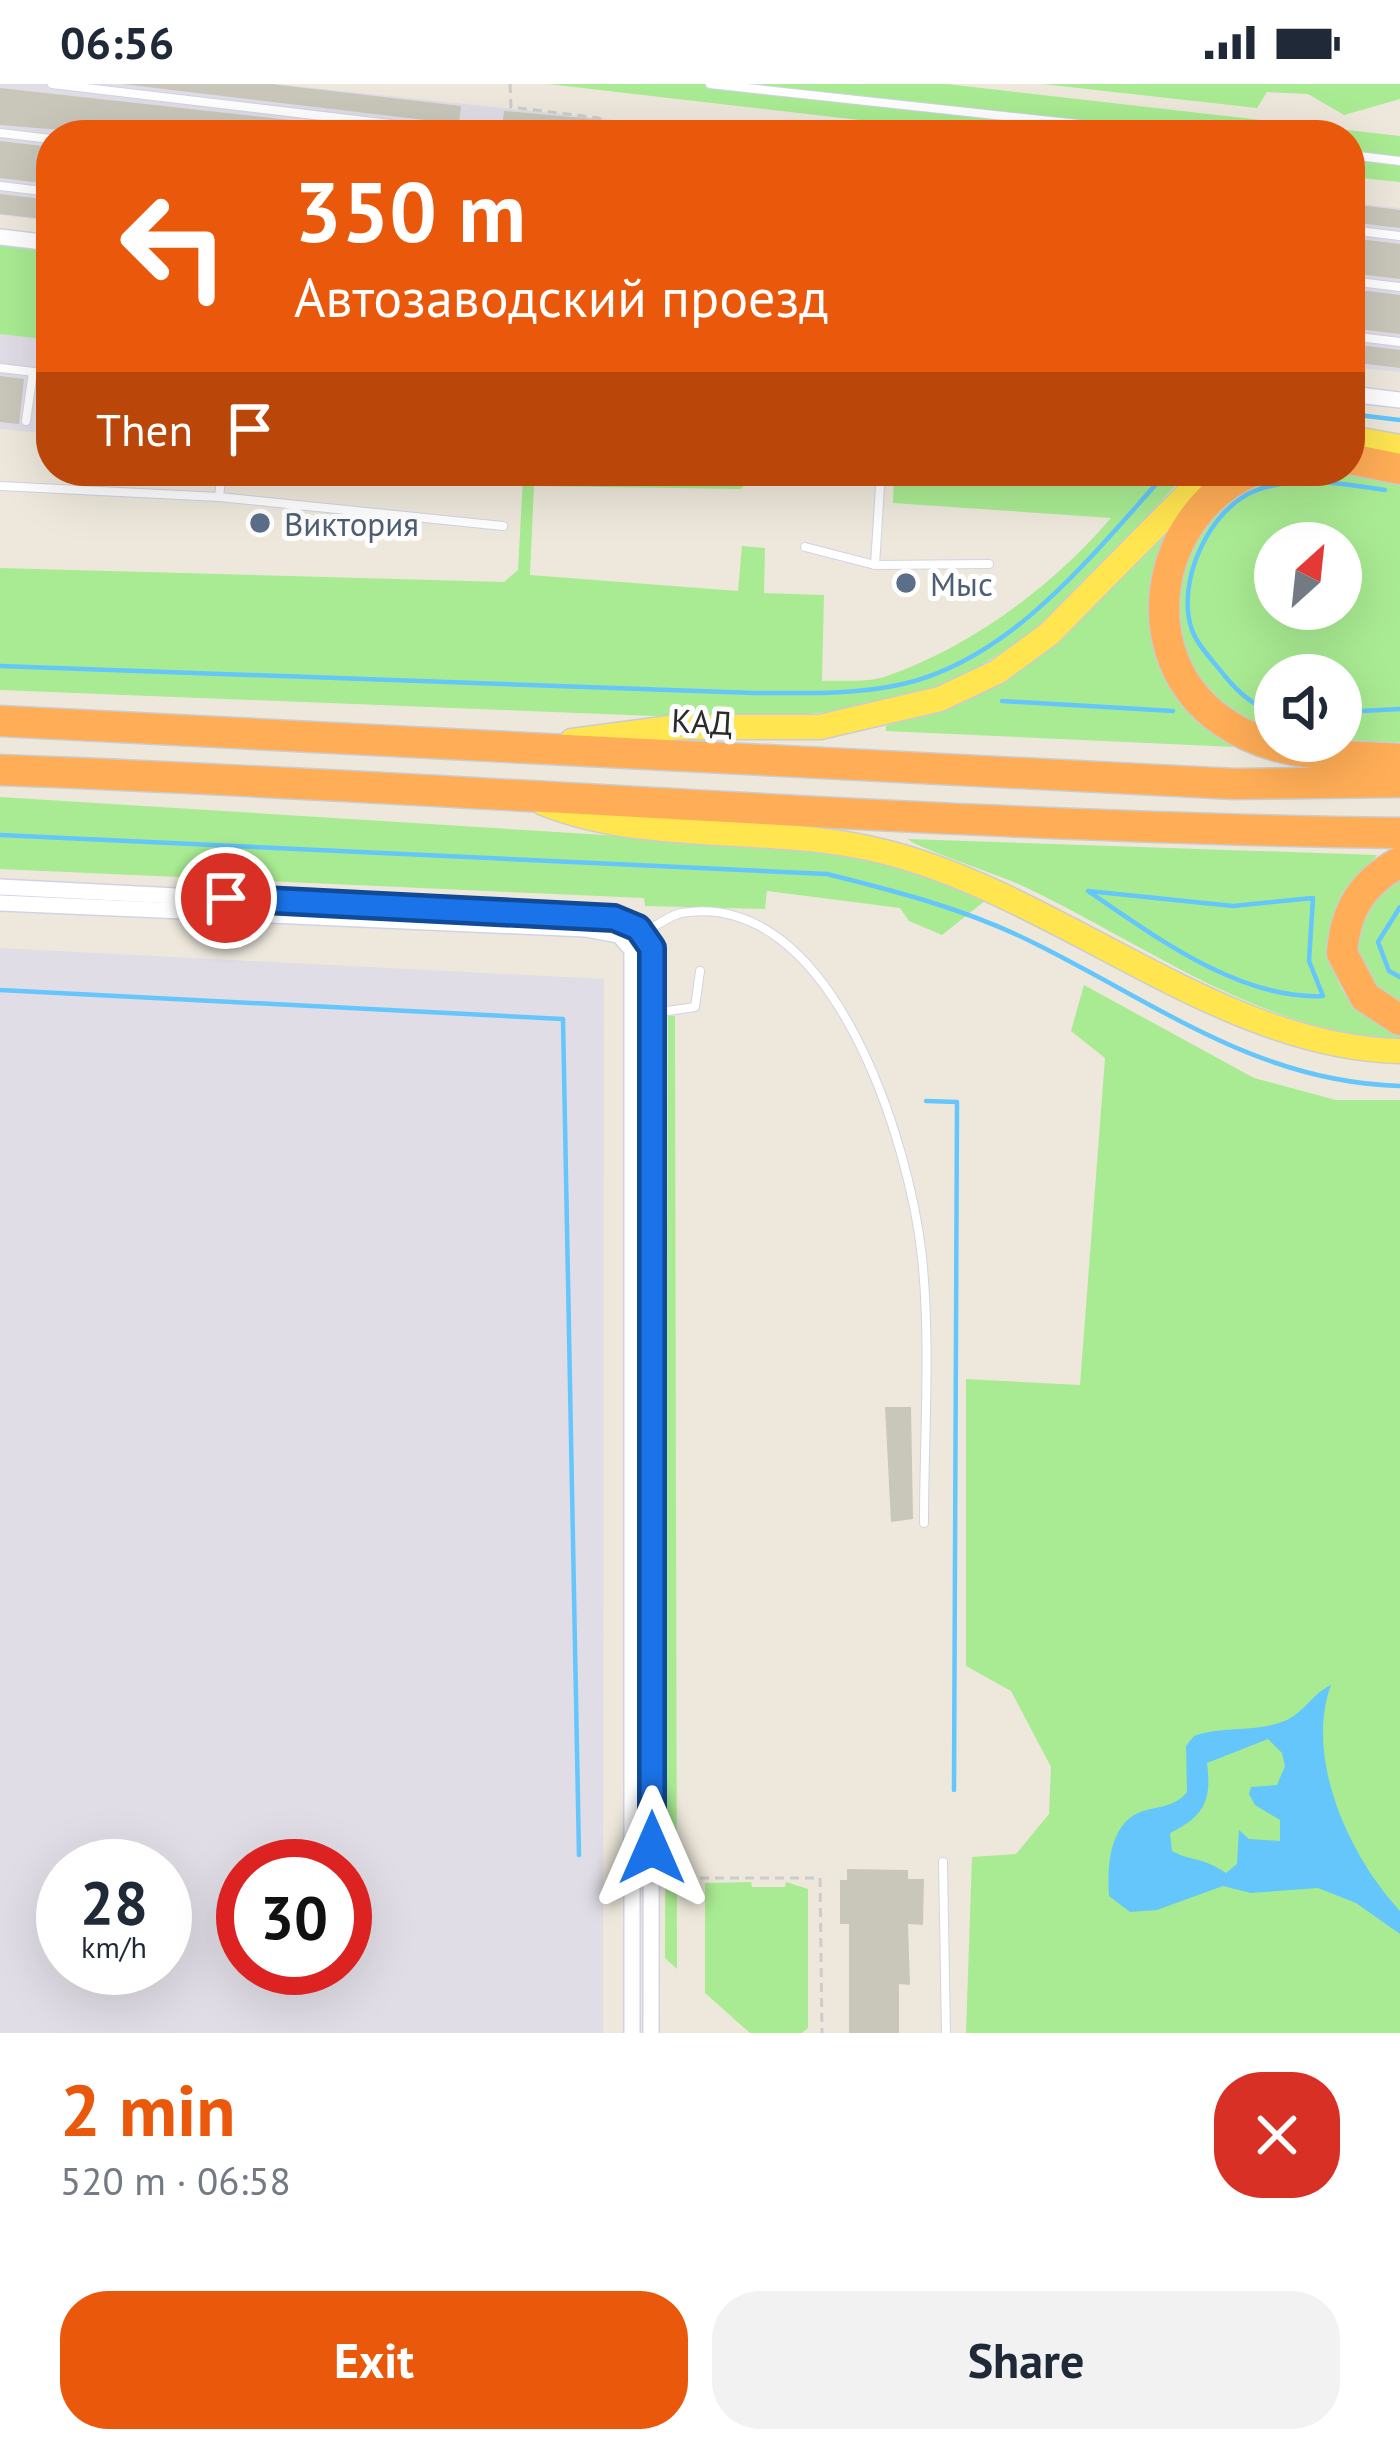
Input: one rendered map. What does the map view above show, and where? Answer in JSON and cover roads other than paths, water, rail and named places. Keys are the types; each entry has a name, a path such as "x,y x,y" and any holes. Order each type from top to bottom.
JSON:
{"highway":[{"path":"1365,463 1400,469"},
{"path":"1227,486 1214,494 1178,541 1162,593 1171,653 1197,699 1251,737 1299,752 1400,759"},
{"name":"КАД","path":"0,721 1235,784 1400,782"},
{"path":"0,770 519,793 835,814 1400,833"},
{"path":"1400,862 1370,880 1354,903 1342,953 1365,997 1400,1020"}],"main road":[{"path":"1365,441 1400,447"},
{"path":"526,747 678,727 820,727 940,698 998,672 1049,634 1195,486"},
{"path":"519,793 593,823 830,843 913,860 992,888 1249,1016 1308,1038 1400,1052"}],"street":[{"path":"0,237 36,241"},
{"path":"1365,396 1400,400"},
{"path":"0,887 614,918 643,934 652,948 651,2033"},
{"path":"0,903 586,929 606,931 627,942 635,960 632,2033"}],"lane":[{"path":"52,84 353,120"},
{"path":"710,84 1041,120"},
{"path":"0,133 36,137"},
{"path":"1365,157 1400,161"},
{"path":"0,186 36,190"},
{"path":"1365,232 1400,236"},
{"path":"1365,283 1400,287"},
{"path":"1365,338 1400,342"},
{"path":"0,368 36,372"},
{"path":"26,421 33,372"},
{"path":"0,486 219,497 503,526"},
{"path":"219,497 220,486"},
{"path":"874,566 880,486"},
{"path":"805,547 874,566 989,564"},
{"path":"627,942 680,914 760,926 813,968 851,1030 880,1091 919,1231 924,1523"},
{"path":"652,1013 695,1007 700,970"},
{"path":"944,1862 946,2033"}],"water":[{"path":"1331,1685 1323,1744 1337,1805 1364,1863 1400,1911 1400,1934 1356,1903 1318,1888 1251,1893 1223,1886 1157,1910 1130,1912 1109,1896 1110,1859 1117,1835 1132,1817 1172,1803 1187,1792 1186,1746 1194,1736 1279,1723","holes":["1268,1739 1282,1753 1285,1766 1277,1785 1251,1787 1249,1794 1255,1805 1280,1820 1280,1841 1249,1839 1239,1830 1237,1864 1226,1873 1172,1851 1170,1833 1203,1806 1207,1763"]}],"waterway":[{"path":"1365,416 1400,420"},
{"path":"0,666 754,693 885,688 944,671 1017,626 1082,567 1155,486"},
{"path":"1254,702 1240,693 1194,636 1188,590 1211,529 1240,499 1270,486"},
{"path":"1358,486 1385,490"},
{"path":"1002,701 1173,711"},
{"path":"1362,711 1400,709"},
{"path":"0,835 827,874 985,921 1255,1055 1301,1071 1400,1086"},
{"path":"1088,891 1233,906 1313,898 1309,961 1323,996 1261,988 1230,976 1169,945 1088,891"},
{"path":"1400,907 1378,942 1389,971 1400,977"},
{"path":"0,990 563,1019 579,1855"},
{"path":"926,1101 957,1102 954,1790"}],"place":[{"name":"Виктория","path":"260,523"},
{"name":"Мыс","path":"906,583"}]}
